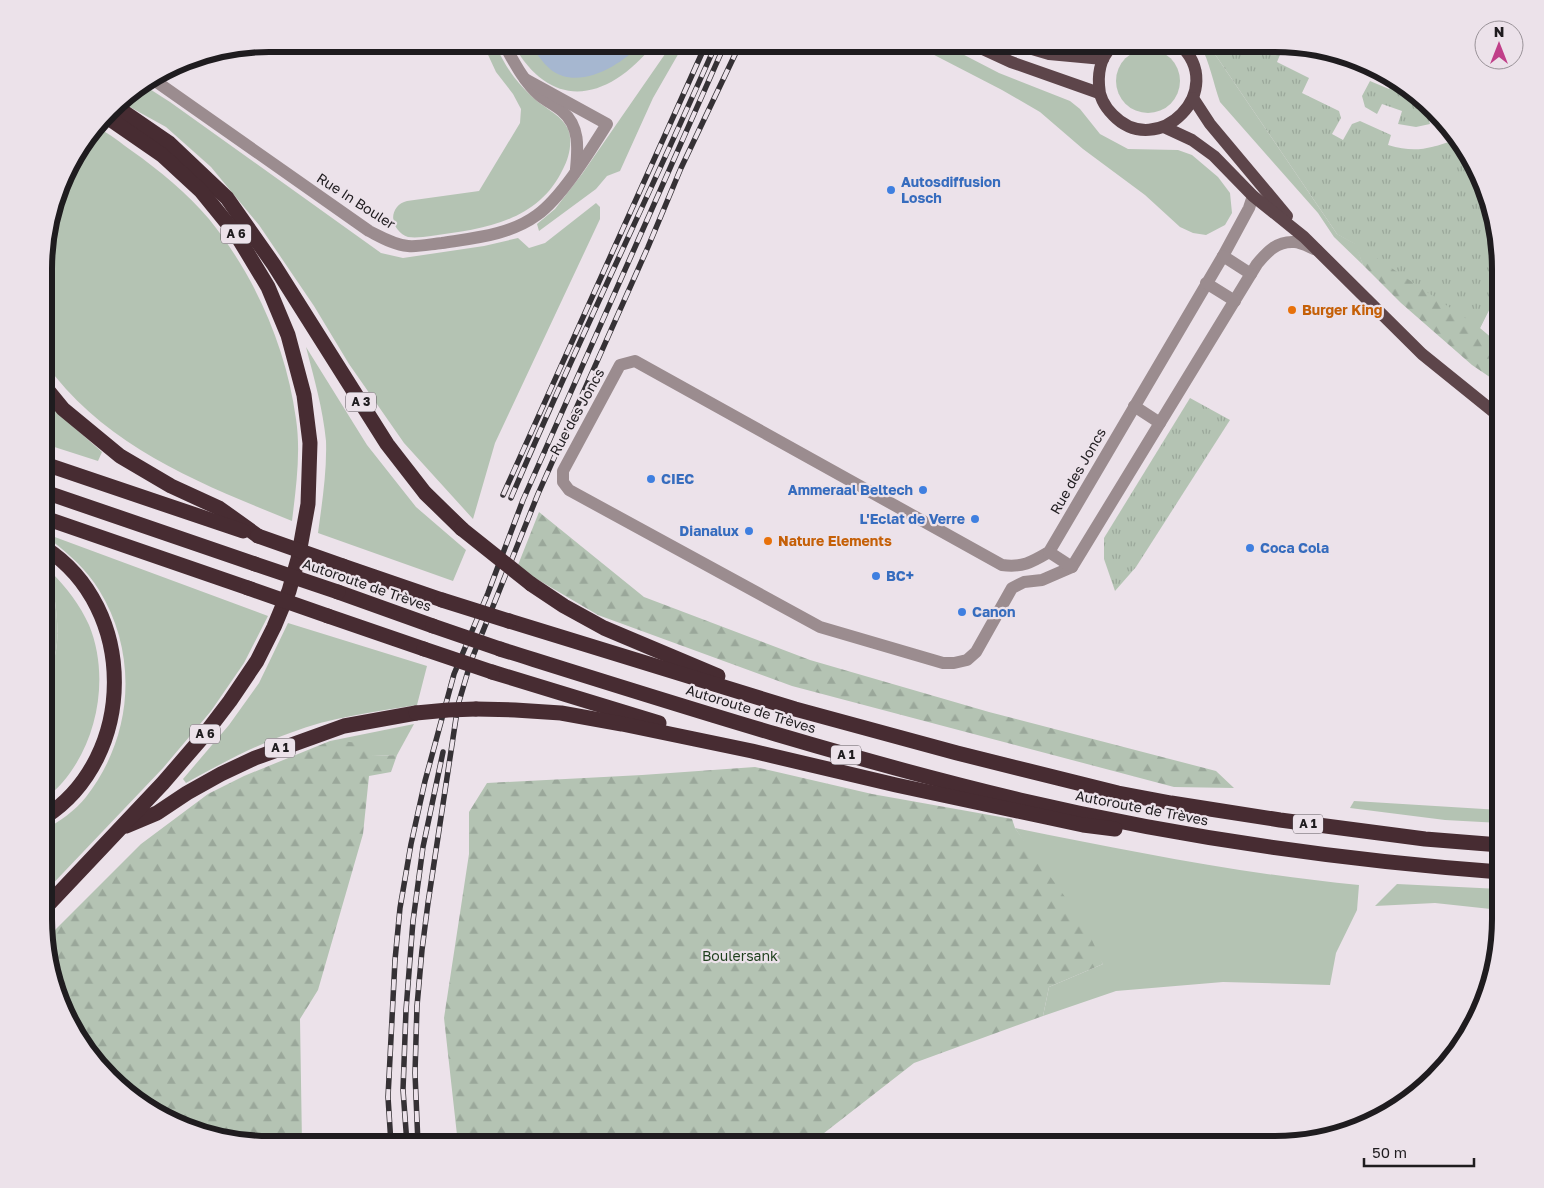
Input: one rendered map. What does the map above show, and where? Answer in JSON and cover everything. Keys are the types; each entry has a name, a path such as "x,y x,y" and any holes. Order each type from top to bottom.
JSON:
{"highway":[{"name":"A 3","path":"121,111 168,143 227,198 274,265 387,444 425,493 462,529 530,584 564,606 604,628 795,710"},
{"name":"A 6","path":"112,120 162,154 201,191 236,234 268,287 288,335 304,395 310,443 308,504 304,530 289,591 274,627 257,661 201,740 120,828"},
{"path":"52,396 63,409 120,456 171,486 219,508 258,536"},
{"name":"Autoroute de Trèves","path":"52,466 508,621 795,710 957,753 1118,793 1154,800 1280,820 1492,844"},
{"name":"Autoroute de Trèves","path":"52,494 500,649 762,731 878,764 1021,800 1199,836 1276,848 1415,865 1492,871"},
{"name":"A 1","path":"52,520 492,672 752,751"},
{"path":"52,552 61,558 91,593 104,619 112,645 115,669 115,691 111,718 102,745 91,769 74,792 52,810"},
{"name":"A 1","path":"52,900 120,828 157,813 195,788 255,758 344,726 416,713 448,710 515,710 561,713 752,751 896,785 1083,825 1199,836"}],"main road":[{"path":"989,52 1011,62 1099,93"},
{"path":"1042,52 1103,59"},
{"path":"1108,52 1103,59 1099,76 1099,93 1106,108 1117,120 1132,127 1148,130 1164,126 1176,120 1186,110 1193,98 1196,82 1194,65 1187,52"},
{"path":"1193,98 1210,124 1304,237"},
{"path":"1164,126 1192,140 1214,156 1253,196 1318,250 1422,354 1492,411"},
{"path":"1483,403 1492,408"}],"street":[{"path":"509,52 525,79 539,95 562,111 572,123 576,133 576,169"},
{"name":"Rue In Bouler","path":"159,83 369,231 394,243 407,246 421,246 488,235 522,224 537,215 550,203 607,124 525,79"},
{"name":"Rue des Joncs","path":"1072,567 1042,580 1024,582 1012,588 976,652 967,660 944,663 820,627 569,490 563,482 562,471 620,365 635,361 1002,565 1016,567 1033,562 1049,552 1223,256 1249,208 1253,196"},
{"path":"1049,552 1072,567 1267,252 1276,245 1294,242 1318,250"},
{"path":"1223,256 1252,274"},
{"path":"1206,283 1235,301"},
{"path":"1134,406 1160,423"}],"green space":[{"path":"487,52 499,52 518,82 530,95 565,124 570,139 570,150 563,169 552,187 539,201 524,212 507,220 470,230 425,237 408,237 404,235 397,229 393,220 394,211 401,203 479,191 520,123 521,109 513,94 496,72"},
{"path":"518,52 647,52 637,63 618,77 600,87 581,91 563,90 545,81 528,66"},
{"path":"666,52 679,52 653,98 620,171 607,176 596,189 539,231 537,224 555,209 582,174"},
{"path":"928,52 958,52 999,73 1070,101 1080,109 1100,134 1128,149 1178,150 1192,155 1218,177 1230,193 1232,213 1225,225 1206,235 1193,233 1180,227 1145,195 1083,149 1040,112"},
{"path":"1134,52 1162,52 1166,54 1175,63 1180,75 1180,87 1175,99 1166,108 1154,113 1142,113 1130,108 1121,99 1116,87 1116,75 1121,63"},
{"path":"1203,52 1213,52 1337,234 1356,244 1363,265 1334,237 1318,213 1220,102"},
{"path":"1213,52 1281,52 1277,62 1309,78 1302,93 1339,111 1341,118 1332,134 1343,140 1352,124 1360,121 1391,135 1388,145 1406,149 1422,149 1450,142 1475,186 1484,213 1490,241 1492,304 1480,328 1356,244 1337,234"},
{"path":"1370,81 1389,89 1390,86 1418,106 1428,116 1430,124 1416,127 1398,124 1402,111 1382,104 1377,114 1365,107 1362,96"},
{"path":"149,89 381,253 403,258 484,246 518,238 529,248 545,243 596,203 600,207 600,219 495,443 473,519 404,443 349,364 314,306 259,225 211,167 166,127 127,105"},
{"path":"102,130 152,166 192,200 226,241 254,288 266,313 285,365 296,419 298,457 292,521 223,493 157,460 96,418 69,392 52,371 52,269 54,241 60,213 69,186 89,149"},
{"path":"1324,139 1466,168 1480,199 1490,241 1492,304 1480,328 1492,338 1492,379 1472,365 1401,303 1363,265 1355,244 1337,234"},
{"path":"306,347 367,445 416,507 466,550 453,581 318,533 325,476 326,441 320,405"},
{"path":"1190,398 1230,420 1136,567 1115,591 1104,559 1104,538"},
{"path":"52,405 102,452 98,461 52,446"},
{"path":"539,512 644,597 810,660 989,712 1216,771 1234,788 1174,787 792,686 598,615 535,578 518,565"},
{"path":"52,536 268,616 244,663 211,711 163,768 52,885 52,825 77,807 102,774 121,722 125,695 125,668 120,641 112,615 99,590 84,569 52,541"},
{"path":"52,573 73,597 89,625 96,648 99,671 99,696 87,743 76,764 62,783 52,792 52,664 57,641"},
{"path":"52,580 57,627 55,654 52,664"},
{"path":"288,623 427,666 417,705 353,716 305,727 251,749 186,783 183,779 229,725 259,683"},
{"path":"414,724 397,755 373,756 330,741"},
{"path":"330,741 367,743 373,756 397,755 391,772 369,776 363,834 318,990 300,1019 302,1136 241,1134 213,1128 173,1113 137,1091 97,1051 75,1015 64,989 54,947 53,933 56,929 141,844 208,794 244,776"},
{"name":"Boulersank","path":"755,767 872,794 1012,819 1015,828 1084,923 1103,964 1049,987 1043,1016 914,1063 820,1136 457,1136 444,1018 469,854 469,812 487,783"},
{"path":"1354,801 1492,810 1492,823 1445,820 1350,808"},
{"path":"1015,828 1229,868 1359,885 1357,910 1336,953 1330,985 1223,982 1116,991 1043,1016 1049,987 1103,964"},
{"path":"1397,884 1492,889 1492,909 1435,903 1375,906"}],"water":[{"path":"536,52 632,52 611,67 598,73 586,77 573,78 561,75 550,69"}],"railway":[{"path":"503,495 702,52"},
{"path":"511,498 712,52"},
{"path":"390,1136 388,1097 395,960 400,908 411,844 425,781 454,674 488,593 523,500 721,52"},
{"path":"418,1136 415,1073 417,1006 422,950 458,705 471,661 538,494 648,247 681,168 736,52"},
{"path":"406,1136 403,1090 406,1010 413,921 423,847 443,752"}],"place":[{"name":"Autosdiffusion Losch","path":"891,190"},
{"name":"Burger King","path":"1292,310"},
{"name":"CIEC","path":"651,479"},
{"name":"Ammeraal Beltech","path":"923,490"},
{"name":"L'Eclat de Verre","path":"975,519"},
{"name":"Dianalux","path":"749,531"},
{"name":"Nature Elements","path":"768,541"},
{"name":"Coca Cola","path":"1250,548"},
{"name":"BC+","path":"876,576"},
{"name":"Canon","path":"962,612"}]}
